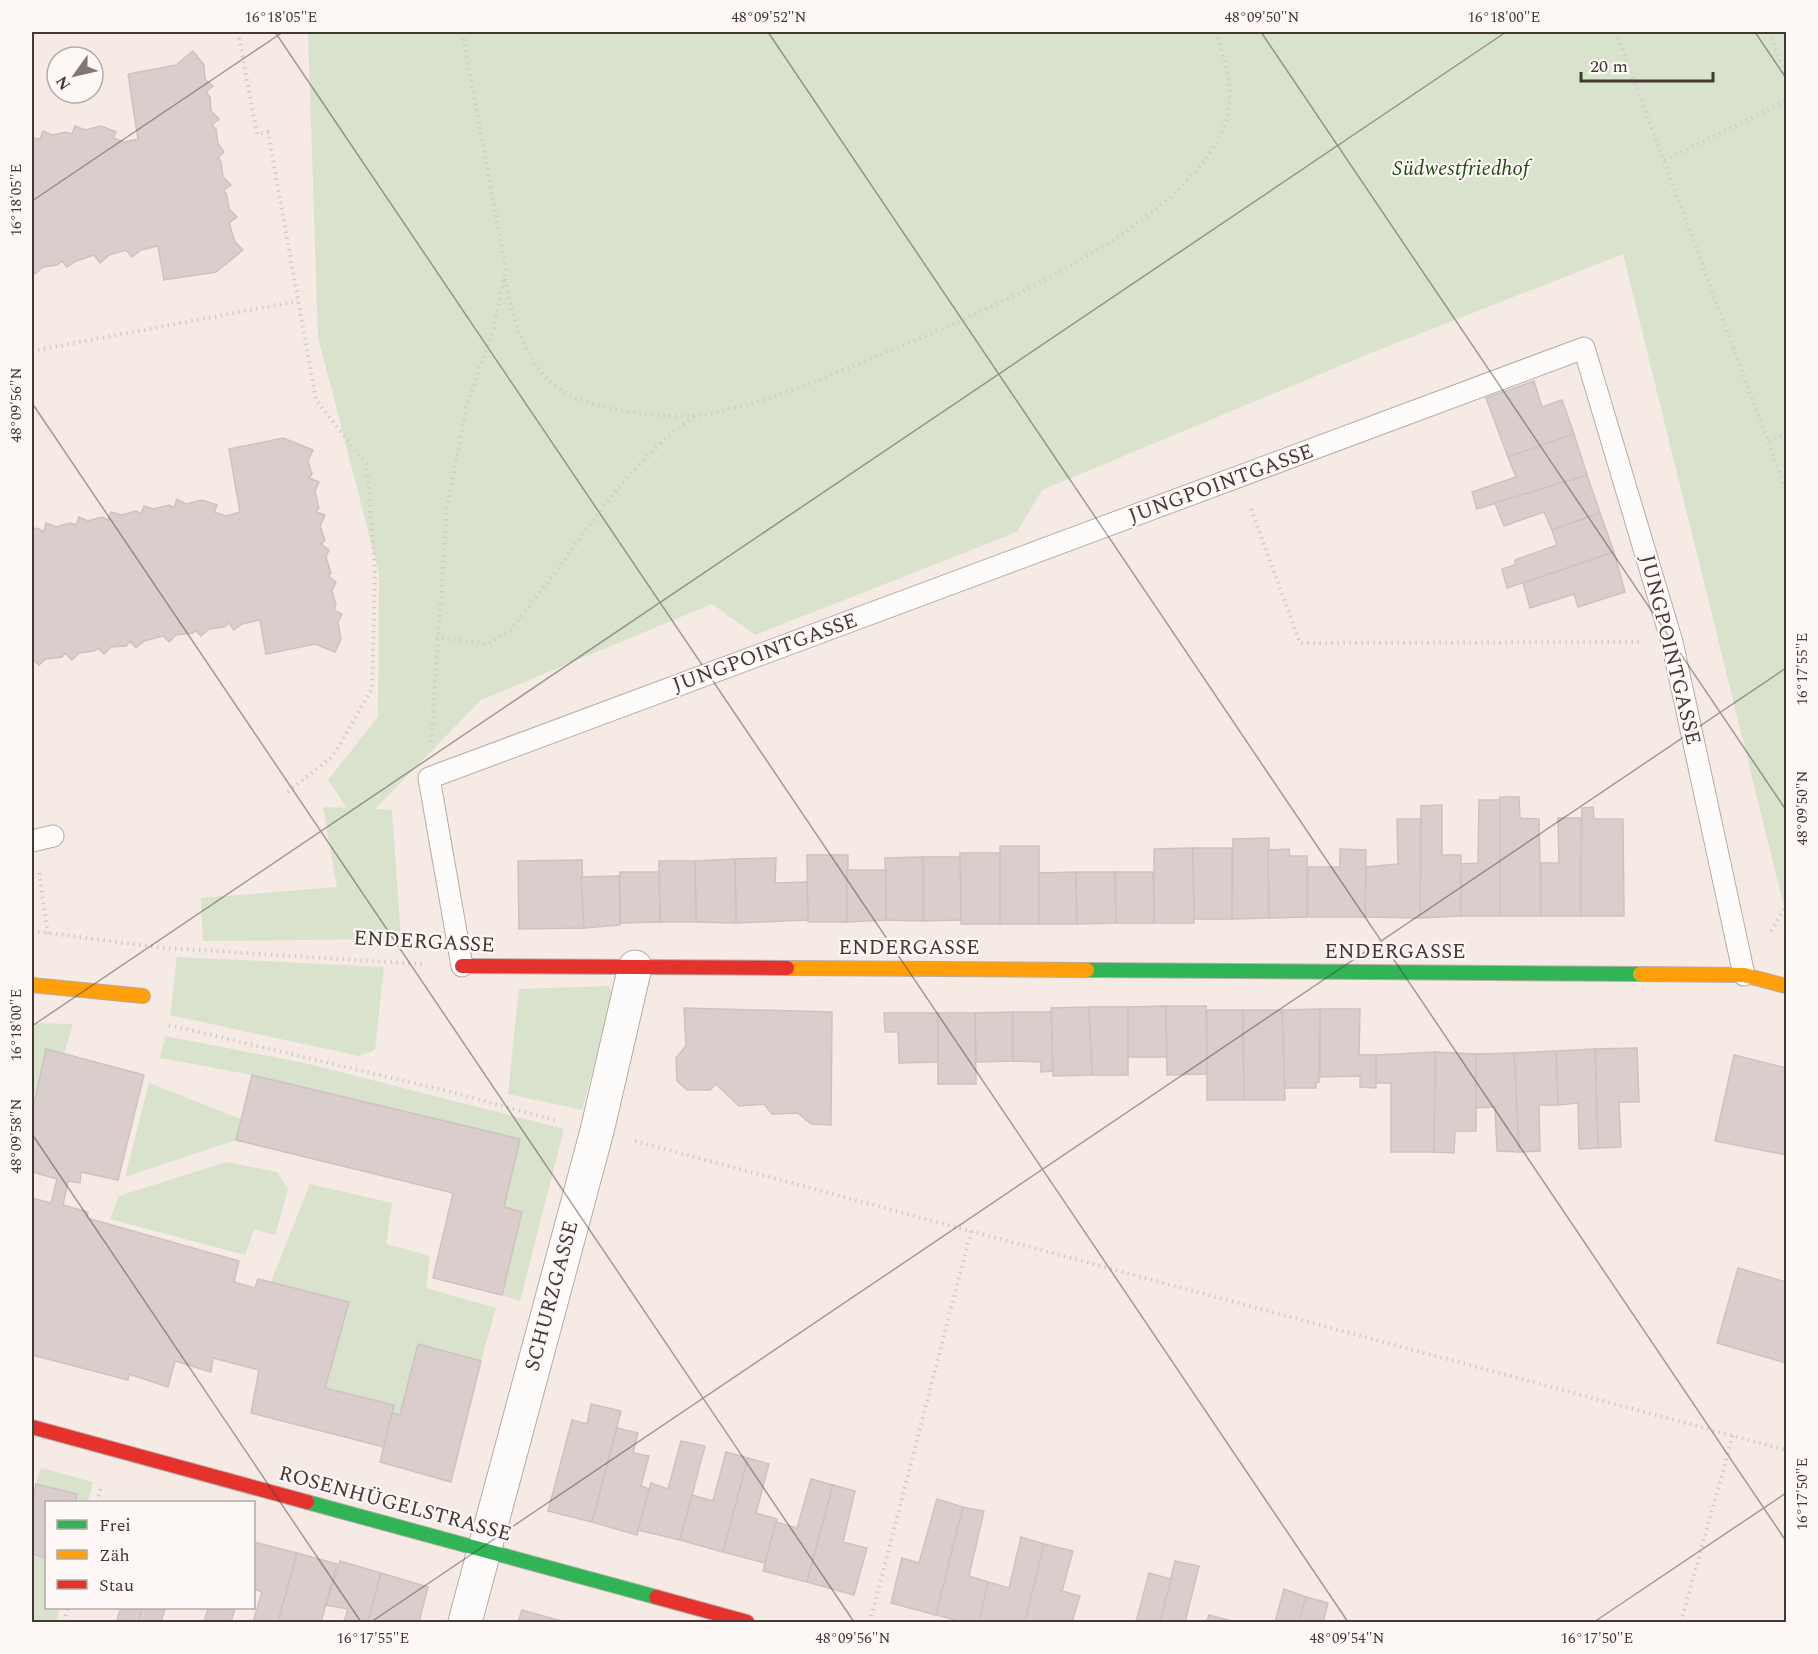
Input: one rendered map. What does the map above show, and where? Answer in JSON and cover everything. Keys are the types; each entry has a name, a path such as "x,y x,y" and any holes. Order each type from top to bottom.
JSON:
{"street":[{"name":"ENDERGASSE","path":"462,966 1744,975 1786,986"},
{"name":"SCHURZGASSE","path":"465,1623 597,1131 635,967"},
{"path":"32,985 143,996"},
{"name":"ROSENHÜGELSTRASSE","path":"32,1427 747,1623"}],"lane":[{"name":"JUNGPOINTGASSE","path":"429,778 1584,348 1672,642 1744,975"},
{"path":"429,778 462,966"}],"path":[{"path":"238,32 256,134 268,132 316,400 367,465 375,585 372,689 333,756 285,794"},
{"path":"429,778 436,637 450,496 467,405 493,330 506,270 462,32"},
{"path":"505,279 514,323 527,355 541,374 570,395 620,410 694,416 731,408 811,383 908,344 986,309 1098,250 1148,215 1186,181 1207,156 1228,117 1232,93 1216,32"},
{"path":"1616,32 1786,490"},
{"path":"1769,32 1786,77"},
{"path":"1665,160 1786,101"},
{"path":"32,351 298,301"},
{"path":"436,637 488,644 510,630 623,479 659,443 694,416"},
{"path":"1768,441 1786,433"},
{"path":"1239,477 1300,643 1672,642"},
{"path":"39,839 48,934"},
{"name":"ENDERGASSE","path":"32,931 165,948 462,966"},
{"path":"143,996 168,1025 447,1091 1786,1450"},
{"path":"870,1623 971,1232"},
{"path":"1681,1623 1733,1435"}],"green space":[{"name":"Südwestfriedhof","path":"308,32 1786,32 1786,915 1623,254 1376,351 1042,490 1017,532 755,635 712,604 481,700 375,809 392,810 401,939 203,941 201,898 337,887 323,807 347,808 328,780 378,717 379,573 318,337"},
{"path":"177,957 384,967 375,1050 359,1056 170,1015"},
{"path":"609,986 613,995 582,1110 508,1094 519,989"},
{"path":"32,1023 73,1024 64,1054 46,1050 32,1114"},
{"path":"165,1036 309,1064 564,1129 520,1301 502,1295 522,1212 504,1207 520,1139 252,1075 160,1058"},
{"path":"149,1083 241,1119 236,1140 125,1177"},
{"path":"226,1162 277,1172 288,1189 275,1235 254,1229 245,1255 110,1219 119,1196"},
{"path":"310,1184 392,1203 386,1244 430,1256 426,1288 496,1308 481,1361 418,1344 400,1415 392,1413 393,1405 325,1388 349,1302 271,1282"},
{"path":"41,1468 93,1482 88,1501 75,1501 76,1494 36,1484"},
{"path":"32,1554 45,1558 45,1609 60,1609 56,1622 32,1622"}],"building":[{"path":"193,51 204,65 205,79 213,86 206,92 210,97 211,111 219,119 212,125 216,129 218,144 224,152 218,158 221,162 223,177 231,185 224,190 229,209 237,217 229,223 235,242 243,250 216,272 164,280 158,246 141,250 132,257 126,250 109,255 100,263 94,255 76,261 67,267 62,261 57,265 43,267 35,274 32,270 32,138 40,139 43,131 53,135 66,132 72,134 75,126 85,130 101,126 116,132 113,138 124,142 138,139 128,74 176,65"},
{"path":"1534,381 1542,407 1562,400 1574,434 1508,457 1486,398"},
{"path":"1574,434 1587,475 1477,509 1472,492 1516,477 1508,457"},
{"path":"283,438 313,450 308,461 312,474 309,478 319,482 315,491 319,508 316,512 325,515 320,526 325,540 321,544 329,550 326,557 331,573 328,576 336,582 332,591 336,605 334,610 342,614 338,622 341,639 335,652 315,644 266,654 260,620 242,624 234,630 229,623 224,627 209,629 201,636 195,630 193,633 176,635 169,642 163,636 144,641 136,648 130,641 126,646 111,647 104,654 98,648 94,651 79,653 72,660 65,653 62,657 46,659 39,665 32,659 32,530 37,528 44,532 46,523 56,527 70,523 76,525 79,517 88,521 102,517 108,520 111,512 121,515 136,511 141,514 144,506 153,509 169,505 174,508 177,499 186,504 202,500 217,505 214,512 226,516 240,512 229,449"},
{"path":"1587,475 1600,513 1552,530 1544,512 1504,526 1495,503"},
{"path":"1600,513 1614,552 1507,588 1502,569 1515,565 1515,560 1557,545 1552,530"},
{"path":"1614,552 1625,592 1578,607 1574,594 1530,608 1523,583"},
{"path":"1500,797 1519,797 1520,818 1539,819 1541,916 1500,916"},
{"path":"1479,800 1500,800 1500,916 1461,916 1461,864 1478,863"},
{"path":"1442,805 1442,855 1461,855 1461,916 1420,918 1421,806"},
{"path":"1593,807 1594,819 1623,819 1624,916 1581,916 1582,808"},
{"path":"1558,818 1581,818 1581,916 1541,916 1541,863 1559,863"},
{"path":"1397,819 1421,819 1420,918 1365,917 1366,867 1398,864"},
{"path":"1269,838 1269,918 1232,919 1233,839"},
{"path":"1000,846 1039,846 1039,924 1000,924"},
{"path":"1193,848 1194,923 1154,923 1154,849"},
{"path":"1193,848 1232,848 1232,919 1194,919"},
{"path":"1289,849 1290,856 1307,856 1307,917 1269,918 1268,850"},
{"path":"1340,849 1366,850 1365,917 1307,917 1308,867 1340,867"},
{"path":"960,853 1000,853 1000,924 961,924"},
{"path":"807,855 848,855 847,922 808,922"},
{"path":"923,857 923,921 886,920 885,858"},
{"path":"923,857 960,857 961,920 923,921"},
{"path":"776,858 775,883 807,882 808,920 736,923 735,859"},
{"path":"735,859 736,923 696,922 695,861"},
{"path":"582,860 584,928 519,929 518,861"},
{"path":"659,861 695,861 696,922 660,922"},
{"path":"847,870 886,870 886,920 847,922"},
{"path":"620,872 659,872 660,922 620,923"},
{"path":"1076,872 1077,924 1039,924 1039,873"},
{"path":"1076,872 1115,872 1116,923 1077,924"},
{"path":"1115,872 1153,872 1154,923 1116,923"},
{"path":"619,876 620,925 584,928 581,877"},
{"path":"1166,1006 1167,1057 1128,1057 1128,1007"},
{"path":"1166,1006 1206,1006 1207,1074 1167,1075"},
{"path":"1089,1007 1092,1075 1053,1076 1051,1008"},
{"path":"1089,1007 1128,1007 1128,1075 1092,1075"},
{"path":"684,1008 832,1012 831,1125 811,1124 798,1113 772,1114 764,1104 739,1106 716,1084 710,1090 687,1090 677,1081 676,1058 686,1046"},
{"path":"1320,1009 1319,1082 1316,1082 1316,1088 1284,1088 1282,1010"},
{"path":"1320,1009 1360,1009 1359,1055 1376,1055 1376,1088 1360,1087 1360,1076 1320,1077"},
{"path":"1207,1010 1243,1010 1244,1100 1207,1100"},
{"path":"1243,1010 1282,1010 1285,1100 1244,1100"},
{"path":"1013,1012 1013,1061 976,1062 975,1013"},
{"path":"1013,1012 1051,1012 1053,1071 1041,1072 1041,1062 1013,1061"},
{"path":"884,1013 938,1013 938,1062 899,1063 898,1032 885,1032"},
{"path":"938,1013 975,1013 976,1084 938,1084"},
{"path":"1637,1048 1639,1102 1619,1102 1621,1147 1598,1148 1595,1049"},
{"path":"46,1049 144,1075 118,1180 81,1172 80,1183 68,1181 63,1205 88,1212 87,1218 239,1261 234,1282 255,1288 258,1279 349,1302 325,1388 394,1405 384,1447 251,1413 259,1370 213,1358 211,1372 175,1361 168,1387 129,1374 128,1380 32,1355 32,1198 51,1203 57,1179 32,1172 32,1114"},
{"path":"1595,1049 1598,1148 1579,1149 1578,1103 1558,1105 1556,1051"},
{"path":"1556,1051 1558,1105 1539,1105 1540,1151 1519,1152 1514,1053"},
{"path":"1435,1052 1476,1054 1476,1131 1455,1131 1454,1153 1434,1152"},
{"path":"1435,1052 1434,1152 1391,1152 1391,1083 1376,1083 1376,1055"},
{"path":"1514,1053 1519,1152 1497,1151 1495,1107 1476,1108 1476,1054"},
{"path":"1734,1055 1786,1068 1786,1155 1715,1141"},
{"path":"252,1075 520,1139 504,1207 522,1212 502,1295 433,1278 453,1193 236,1140"},
{"path":"1738,1268 1786,1282 1786,1363 1717,1343"},
{"path":"418,1344 481,1361 451,1482 380,1462 392,1413 400,1415"},
{"path":"591,1404 621,1411 592,1522 548,1511 572,1420 587,1424"},
{"path":"617,1428 638,1433 633,1453 649,1456 641,1486 649,1489 637,1535 592,1522"},
{"path":"681,1441 705,1446 680,1540 638,1530 651,1483 668,1489"},
{"path":"726,1452 748,1458 723,1552 680,1540 692,1495 713,1501"},
{"path":"748,1458 769,1464 756,1513 777,1519 765,1563 723,1552"},
{"path":"811,1479 833,1485 807,1582 763,1571 776,1522 797,1528"},
{"path":"36,1484 77,1494 75,1501 45,1501 45,1558 32,1554 32,1502"},
{"path":"833,1485 855,1491 843,1542 867,1548 854,1595 807,1582"},
{"path":"937,1499 963,1507 936,1615 891,1603 902,1558 919,1563"},
{"path":"963,1507 984,1511 969,1576 988,1582 979,1622 963,1622 936,1615"},
{"path":"1021,1537 1044,1544 1025,1622 979,1622 988,1582 1009,1588"},
{"path":"255,1542 297,1553 278,1622 253,1622 262,1592 255,1589"},
{"path":"1044,1544 1073,1551 1062,1591 1080,1596 1072,1622 1025,1622"},
{"path":"297,1553 337,1564 321,1622 278,1622"},
{"path":"340,1561 381,1573 368,1622 344,1622 348,1609 326,1605"},
{"path":"1175,1561 1199,1566 1185,1622 1160,1622"},
{"path":"381,1573 428,1587 419,1622 368,1622"},
{"path":"1149,1573 1171,1579 1160,1622 1136,1622"},
{"path":"1284,1589 1306,1597 1299,1622 1275,1622"},
{"path":"1306,1597 1328,1603 1323,1622 1299,1622"},
{"path":"121,1609 142,1609 138,1622 117,1620"},
{"path":"142,1609 165,1609 161,1622 138,1622"},
{"path":"208,1609 235,1609 231,1622 204,1622"},
{"path":"522,1610 558,1620 565,1622 518,1622"},
{"path":"1209,1615 1235,1622 1207,1622"}],"traffic: fast":[{"path":"1087,970 1640,974"},
{"path":"307,1502 656,1597"}],"traffic: slow":[{"path":"787,968 1087,970"},
{"path":"1640,974 1744,975 1786,986"},
{"path":"32,985 143,996"}],"traffic: jam":[{"path":"462,966 787,968"},
{"path":"32,1427 307,1502"},
{"path":"656,1597 747,1622"}]}
